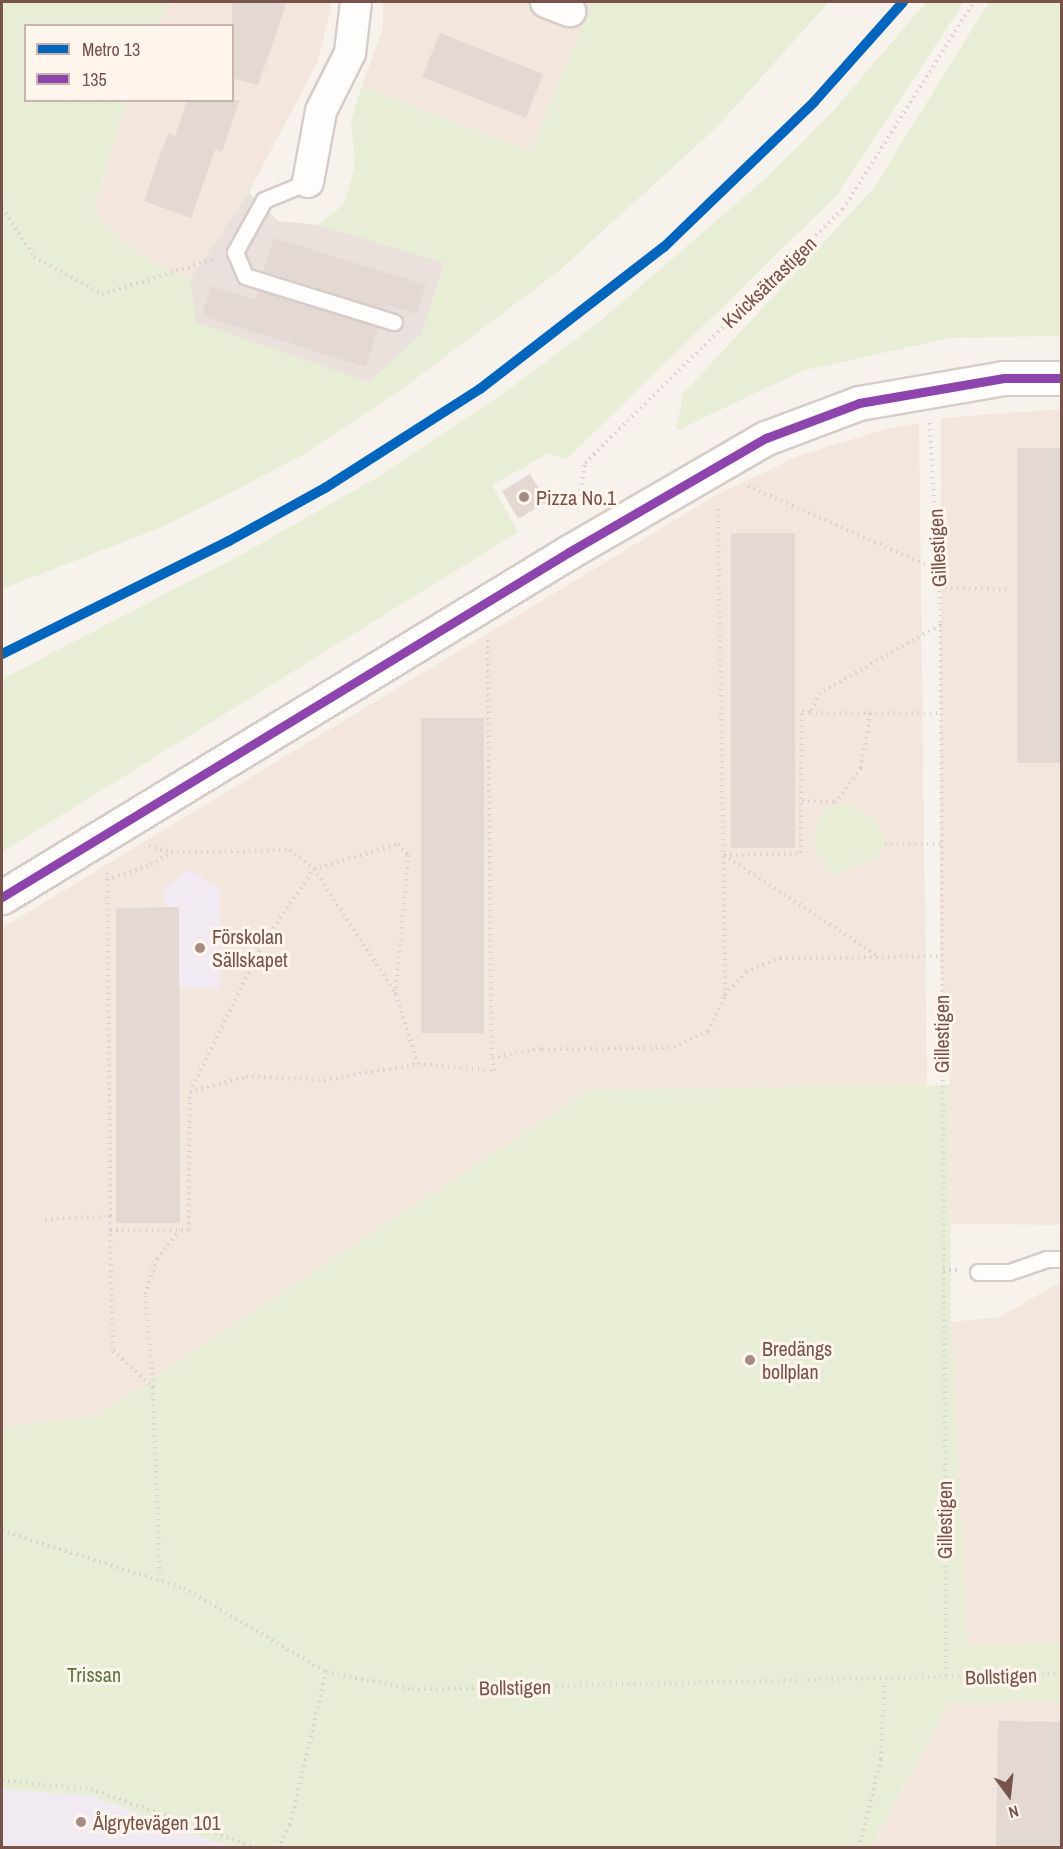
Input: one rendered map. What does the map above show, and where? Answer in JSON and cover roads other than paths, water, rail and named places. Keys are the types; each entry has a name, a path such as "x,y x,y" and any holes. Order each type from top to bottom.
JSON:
{"street":[{"path":"308,182 321,111 350,53 356,2"},
{"path":"2,897 482,604 766,438 849,406 1004,378 1062,378"}],"lane":[{"path":"308,182 264,200 234,252 245,276 394,322"},
{"path":"978,1272 1009,1272 1046,1259 1062,1259"}],"metro line":[{"name":"13","path":"2,654 229,541 325,488 480,389 664,247 814,102 903,2"}],"place":[{"name":"Pizza No.1","path":"524,497"},
{"name":"Förskolan Sällskapet","path":"200,948"},
{"name":"Bredängs bollplan","path":"750,1360"},
{"name":"Ålgrytevägen 101","path":"81,1822"}],"park label":[{"name":"Trissan","path":"94,1674"}]}
